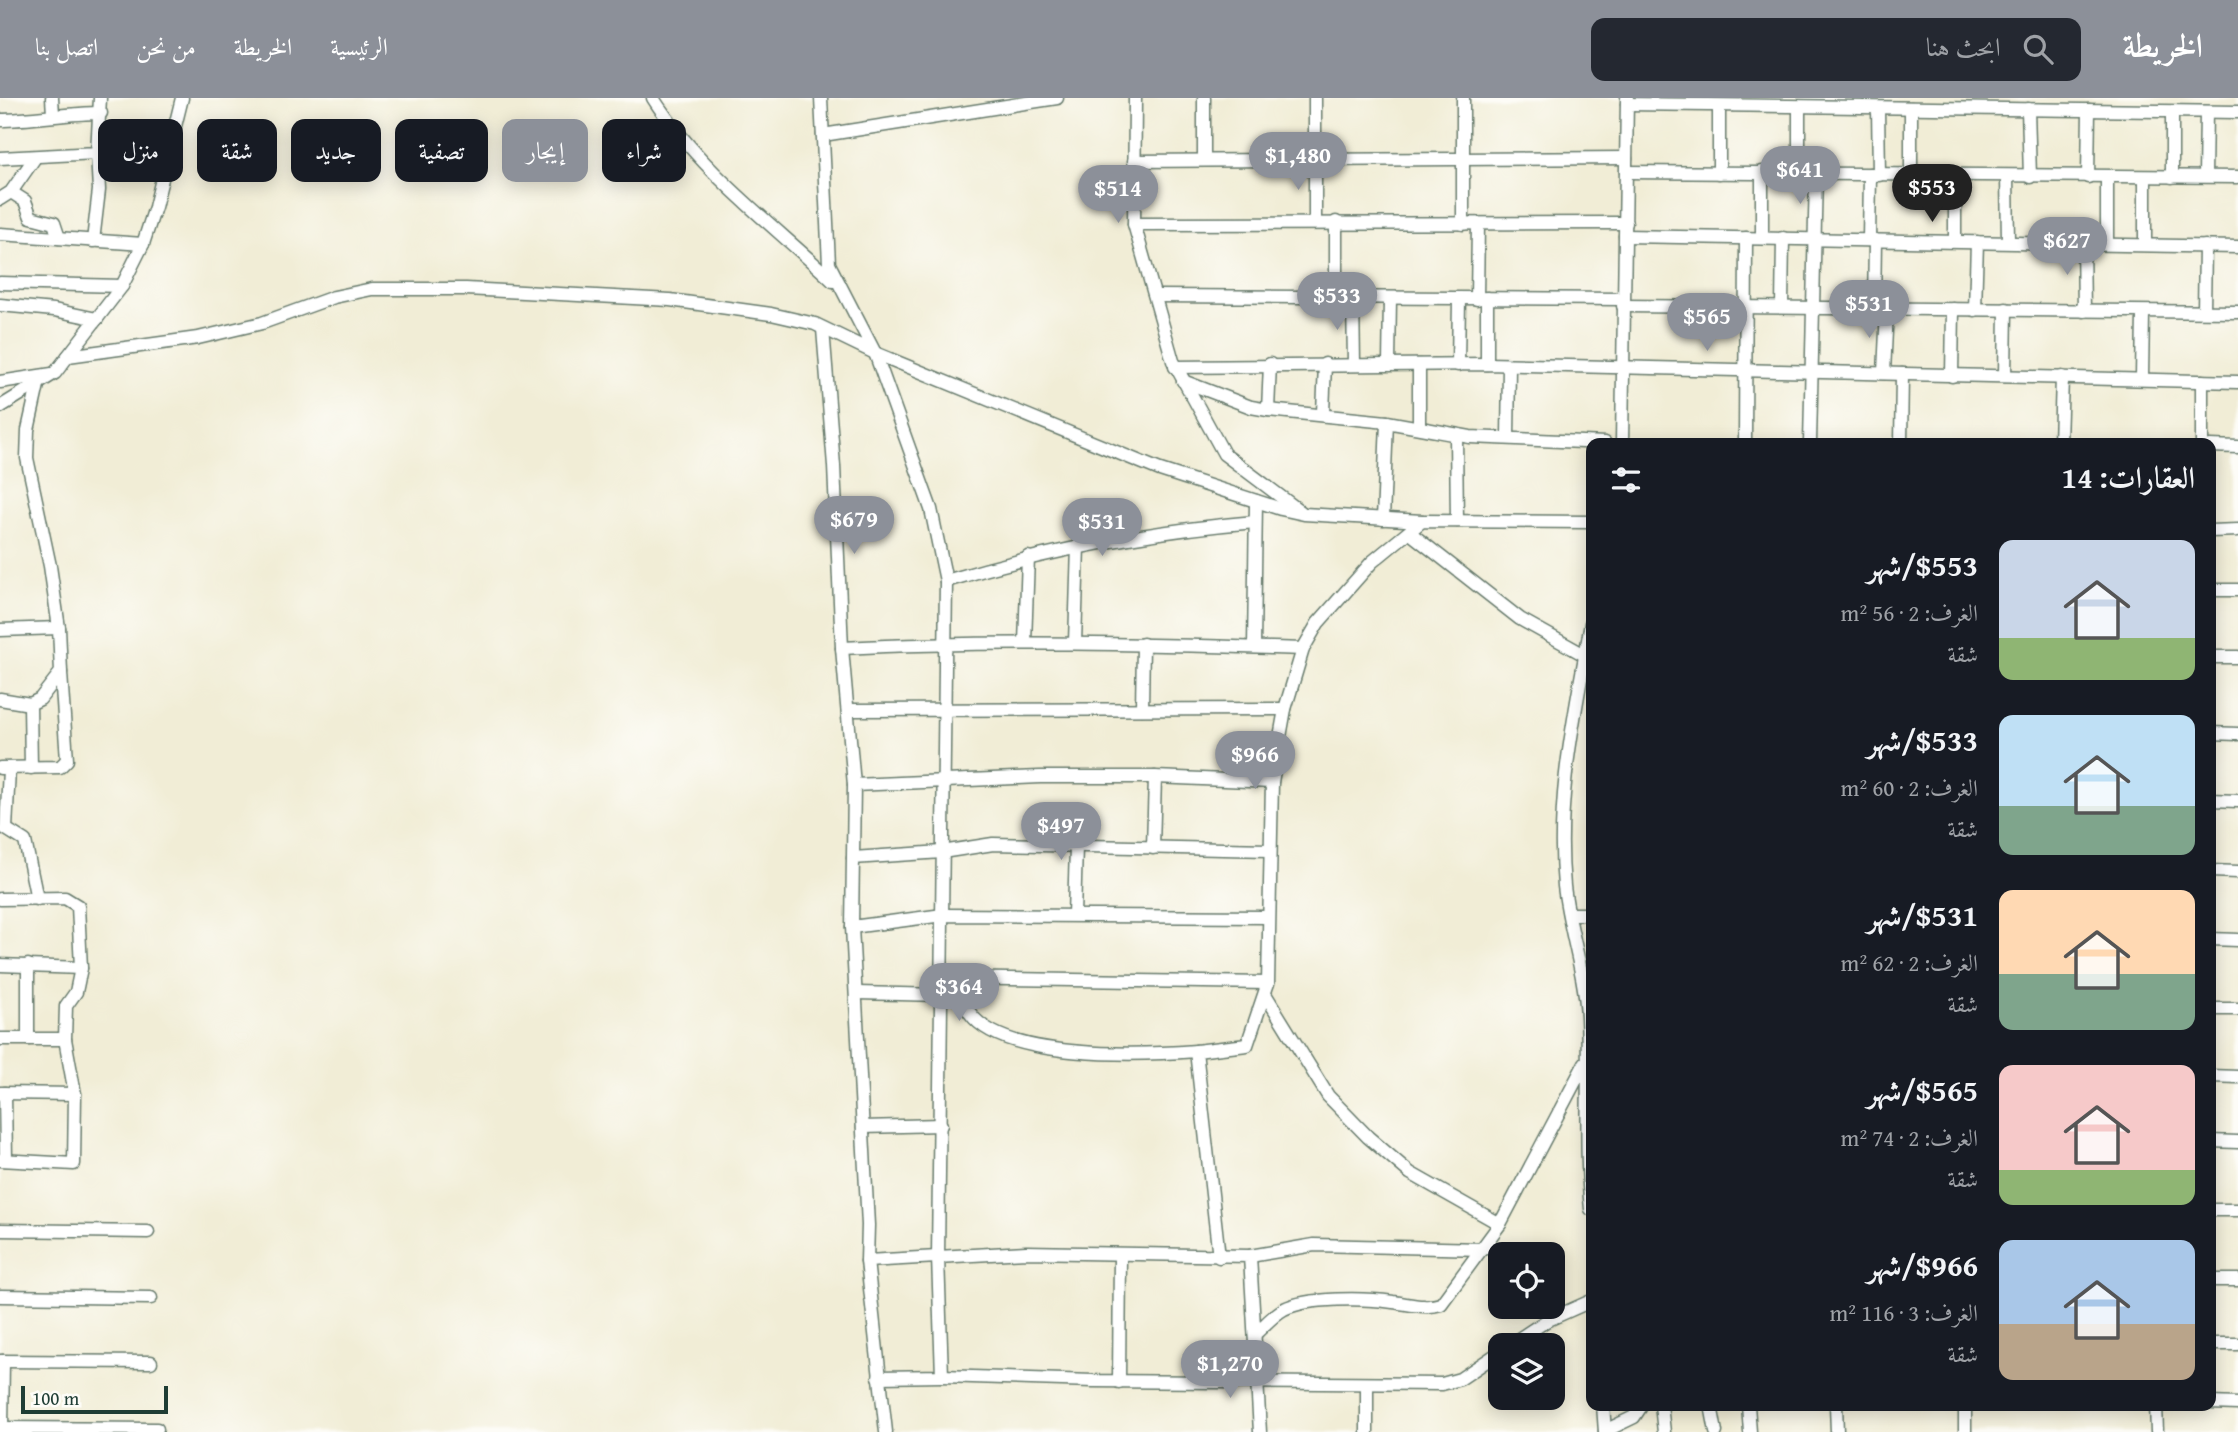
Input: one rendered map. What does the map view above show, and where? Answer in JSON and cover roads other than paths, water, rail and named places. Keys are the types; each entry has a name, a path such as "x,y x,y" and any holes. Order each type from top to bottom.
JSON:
{"street":[{"path":"52,98 53,114"},
{"path":"93,241 99,190 97,153 100,98"},
{"path":"0,415 6,404 55,373 122,286 143,244 182,98"},
{"path":"653,98 671,126 702,160 841,288"},
{"path":"821,98 826,252 841,288 875,353 931,509 946,581 942,852 948,979 942,995 938,1257 942,1376"},
{"path":"823,135 1057,98"},
{"path":"1135,98 1134,225 1175,367 1224,454 1304,514"},
{"path":"1204,98 1204,160"},
{"path":"1314,98 1315,222"},
{"path":"1462,98 1463,224"},
{"path":"1622,438 1627,101 1719,106 1781,102 1799,108 1960,103 2028,109 2089,110 2146,105 2172,111 2238,112"},
{"path":"1884,104 1874,174 1872,240 1884,373"},
{"path":"1911,176 1919,104"},
{"path":"1718,173 1719,106"},
{"path":"1799,108 1799,172"},
{"path":"2028,109 2030,177"},
{"path":"2088,177 2089,110"},
{"path":"2172,111 2172,177"},
{"path":"2205,176 2206,112"},
{"path":"0,120 32,120 53,114 101,113"},
{"path":"0,159 97,153"},
{"path":"1134,160 1626,158"},
{"path":"34,159 6,195 23,198 31,216 54,223 59,238"},
{"path":"1626,172 1799,172 1955,177 2238,177"},
{"path":"1762,172 1762,238"},
{"path":"1810,438 1816,173"},
{"path":"2007,176 2008,241"},
{"path":"1955,177 1955,241"},
{"path":"2107,178 2107,244"},
{"path":"2145,178 2145,244"},
{"path":"1134,225 1315,222 1478,224 1746,238 2238,247"},
{"path":"1335,222 1336,298"},
{"path":"1478,224 1487,364"},
{"path":"0,234 143,244"},
{"path":"1746,238 1746,438"},
{"path":"1782,307 1783,238"},
{"path":"1975,310 1977,242"},
{"path":"2083,243 2084,311"},
{"path":"2204,311 2205,246"},
{"path":"0,284 122,286"},
{"path":"68,356 198,338 262,323 355,291 394,287 670,300 798,319 1160,470 1304,514 1422,521 1586,522"},
{"path":"1156,296 1482,299 1744,308 2238,312"},
{"path":"1353,298 1353,364"},
{"path":"1389,364 1390,298"},
{"path":"1458,365 1459,299"},
{"path":"0,305 54,310 97,319"},
{"path":"1952,376 1953,309"},
{"path":"2005,376 2006,309"},
{"path":"2142,378 2143,313"},
{"path":"823,329 834,466 842,648 854,785 852,927 867,1261 886,1432"},
{"path":"1268,410 1270,364"},
{"path":"1323,413 1325,364"},
{"path":"1175,367 1487,364 2238,382"},
{"path":"1419,365 1419,427"},
{"path":"1508,438 1509,366"},
{"path":"0,382 55,373"},
{"path":"1901,438 1902,374"},
{"path":"2060,438 2062,377"},
{"path":"1183,382 1251,407 1268,410 1323,413 1419,427 1456,436 1586,442"},
{"path":"2202,382 2202,438"},
{"path":"37,899 25,841 3,829 4,769 60,767 66,760 59,628 50,566 27,458 28,430 38,385"},
{"path":"1383,519 1387,422"},
{"path":"1456,436 1457,521"},
{"path":"2216,446 2238,447"},
{"path":"1254,647 1256,501"},
{"path":"948,979 971,1013 985,1027 1044,1048 1095,1054 1238,1049 1247,1045 1266,988 1272,782 1284,709 1303,649 1318,623 1372,562 1422,521"},
{"path":"946,581 1028,557 1126,536 1255,522"},
{"path":"2216,531 2238,530"},
{"path":"1409,532 1520,619 1586,656"},
{"path":"1074,643 1078,546"},
{"path":"1025,643 1028,557"},
{"path":"2216,590 2238,590"},
{"path":"0,630 59,628"},
{"path":"842,648 945,643 1143,643 1303,649"},
{"path":"1142,709 1143,643"},
{"path":"2216,657 2238,657"},
{"path":"1586,667 1565,774 1562,831 1569,914 1586,984"},
{"path":"0,699 30,704 40,699 61,672"},
{"path":"30,704 31,768"},
{"path":"849,710 1284,709"},
{"path":"2216,733 2238,734"},
{"path":"854,785 1040,777 1155,777 1272,782"},
{"path":"1153,848 1155,777"},
{"path":"2216,800 2238,801"},
{"path":"853,858 942,852 993,844 1269,850"},
{"path":"1074,915 1076,846"},
{"path":"2216,871 2238,872"},
{"path":"0,899 65,898 78,906 81,968 76,992 66,1006 65,1038 75,1094 74,1164 3,1160 2,1093 75,1094"},
{"path":"1569,914 1586,914"},
{"path":"852,927 943,915 1268,917"},
{"path":"2216,939 2238,940"},
{"path":"0,965 81,968"},
{"path":"27,1039 29,965"},
{"path":"948,979 1266,988"},
{"path":"1266,988 1328,1096 1368,1137 1410,1173 1500,1224"},
{"path":"857,993 942,995"},
{"path":"2216,1009 2238,1009"},
{"path":"0,1039 65,1038"},
{"path":"1196,1051 1219,1257"},
{"path":"1255,1334 1283,1310 1293,1306 1346,1300 1391,1301 1430,1308 1441,1304 1500,1224 1586,1060"},
{"path":"2216,1076 2238,1077"},
{"path":"863,1127 941,1125"},
{"path":"2216,1142 2238,1142"},
{"path":"2216,1210 2238,1210"},
{"path":"0,1230 148,1233"},
{"path":"867,1261 1026,1252 1250,1256 1314,1245 1483,1249"},
{"path":"1119,1382 1120,1255"},
{"path":"1250,1256 1260,1432"},
{"path":"2216,1280 2238,1280"},
{"path":"0,1296 151,1298"},
{"path":"1528,1333 1546,1321 1586,1303"},
{"path":"2216,1344 2238,1343"},
{"path":"879,1377 1442,1384 1460,1379 1488,1360"},
{"path":"151,1362 1,1361 1,1428 157,1429"},
{"path":"1367,1384 1367,1432"},
{"path":"2216,1403 2238,1404"},
{"path":"1603,1411 1605,1432 1634,1417 1638,1411"},
{"path":"1662,1411 1664,1432"},
{"path":"1712,1411 1716,1432"},
{"path":"1748,1411 1750,1432"},
{"path":"1836,1411 1837,1432"},
{"path":"1965,1411 1965,1432"},
{"path":"2156,1411 2157,1432"}]}
